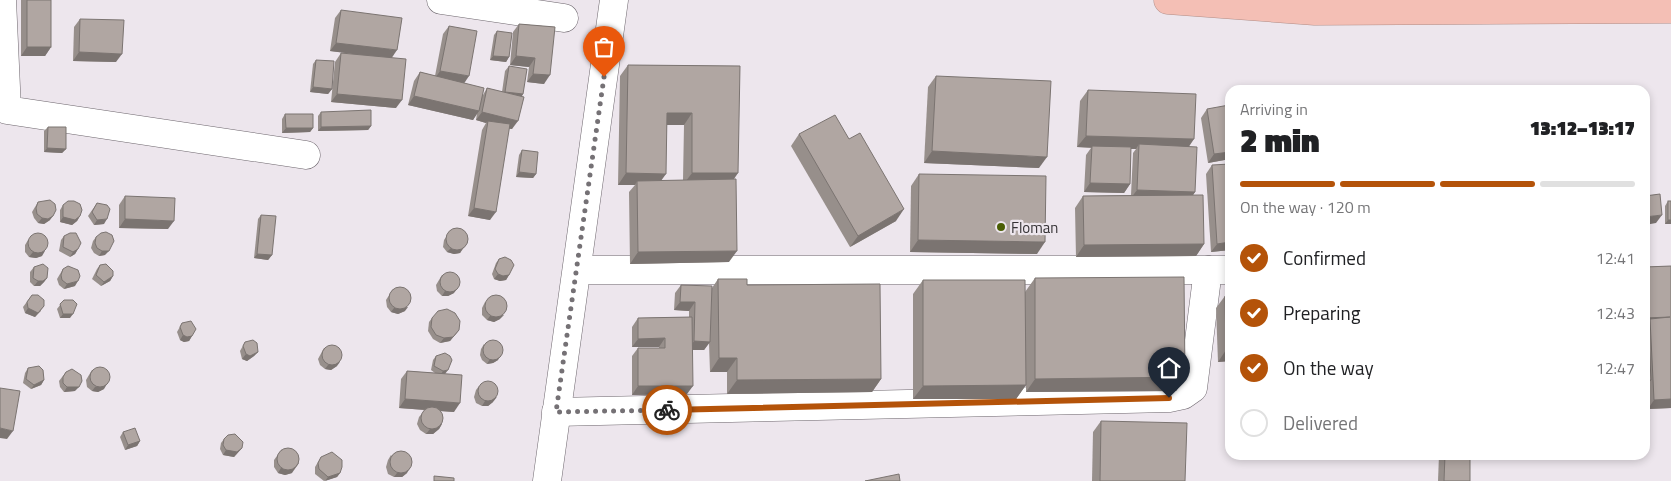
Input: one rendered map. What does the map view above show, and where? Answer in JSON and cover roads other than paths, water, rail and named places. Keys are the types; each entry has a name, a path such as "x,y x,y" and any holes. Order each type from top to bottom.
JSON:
{"highway":[{"path":"1168,0 1316,5 1671,9"}],"street":[{"path":"2,0 7,110 306,155"},
{"path":"441,0 564,18"},
{"path":"547,481 614,0"},
{"path":"556,412 1169,398 1183,396 1193,388 1219,270 577,270"}],"place":[{"name":"Floman","path":"1001,227"}]}
